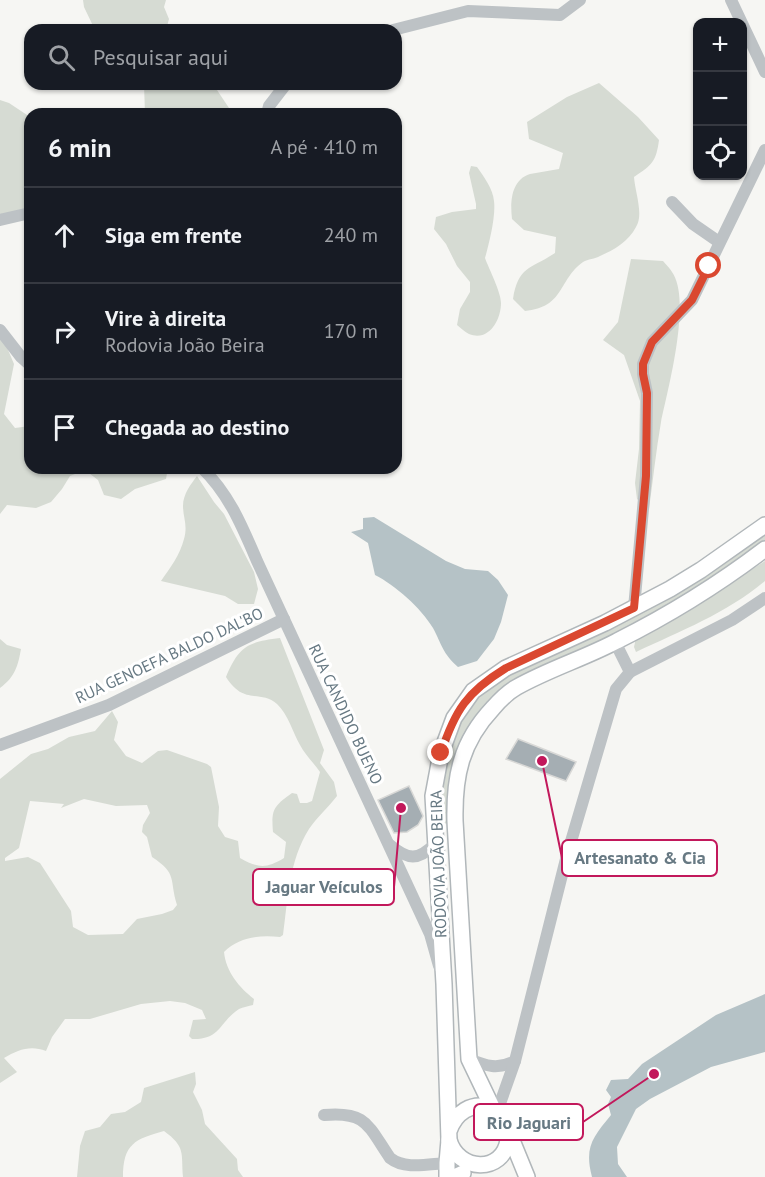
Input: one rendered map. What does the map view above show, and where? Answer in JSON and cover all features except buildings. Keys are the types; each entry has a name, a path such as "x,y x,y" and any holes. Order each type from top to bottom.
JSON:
{"main road":[{"name":"RODOVIA JOÃO BEIRA","path":"456,1171 449,1136 434,796 441,753 454,718 473,691 506,668 634,608 701,570 765,525"},
{"name":"RODOVIA JOÃO BEIRA","path":"527,1177 506,1124 495,1111 469,1059 454,821 456,779 464,751 484,717 515,688 615,642 689,601 765,549"},
{"path":"449,1136 452,1121 466,1108 484,1106 495,1111"},
{"path":"456,1171 469,1164 477,1165 494,1161 506,1148 508,1130"}],"street":[{"path":"402,28 468,11 560,15 580,0"},
{"path":"731,0 765,72"},
{"path":"268,108 281,90"},
{"path":"634,608 646,476 647,393 643,364 652,342 692,300 765,150"},
{"path":"672,202 693,224 719,242"},
{"path":"0,220 24,214"},
{"path":"0,330 24,360"},
{"name":"RUA CANDIDO BUENO","path":"209,474 236,511 430,934 444,984"},
{"path":"495,1111 515,1061 571,844 616,689 630,672 732,620 765,598"},
{"name":"RUA GENOEFA BALDO DAL'BO","path":"0,745 109,705 284,619"},
{"path":"615,642 630,672"},
{"path":"389,844 402,855 414,856 426,853 435,844"},
{"path":"469,1059 494,1067 506,1066 515,1061"},
{"path":"324,1115 353,1115 366,1122 395,1162 406,1166 456,1171"}],"shaded area":[{"path":"83,0 166,0 164,7 169,19 168,24 92,24"},
{"path":"599,83 638,117 659,140 652,162 634,177 639,210 638,222 633,232 621,245 583,262 575,269 560,292 547,304 525,311 513,299 518,280 527,270 555,253 556,237 524,230 512,219 513,192 519,181 530,174 559,169 563,153 529,139 527,122 567,97"},
{"path":"144,90 217,90 229,108 145,108"},
{"path":"0,100 24,113 24,212 0,220"},
{"path":"471,166 477,167 492,192 493,222 485,258 501,303 499,316 492,328 476,336 457,325 460,309 470,292 470,282 434,229 436,217 476,209 469,173"},
{"path":"631,259 663,261 678,285 680,303 677,345 661,422 649,509 637,499 635,483 639,449 640,401 624,355 603,340 618,322"},
{"path":"0,331 14,364 4,414 15,428 24,427 24,474 75,474 70,476 51,502 36,508 7,505 0,514"},
{"path":"90,474 167,474 166,479 135,489 121,499 104,495 98,480"},
{"path":"197,476 224,514 254,572 258,589 254,604 238,604 225,596 161,581 182,545 186,530 184,497"},
{"path":"374,517 446,561 465,569 488,571 498,580 508,595 501,622 494,639 477,661 458,667 446,653 433,628 415,605 375,575 368,543 351,532 363,529 363,518"},
{"path":"765,533 765,540 698,589 484,708 450,823 440,824 442,774 458,724 473,700 495,681 649,609"},
{"path":"765,561 765,581 735,603 703,621 636,652 634,647 636,638 676,617"},
{"path":"280,638 324,750 320,763 334,782 337,796 315,820 302,841 290,880 283,935 243,940 224,952 230,972 238,984 254,999 253,1005 239,1009 219,1029 209,1037 202,1039 192,1039 189,1036 193,1020 206,1019 202,1010 185,1003 170,1001 141,1004 90,1019 65,1019 52,1037 46,1051 35,1048 24,1049 4,1058 17,1072 0,1083 0,779 31,754 48,749 69,737 95,731 112,711 118,722 114,740 126,756 142,763 158,751 167,750 211,767 219,807 218,826 225,837 238,841 240,858 246,861 262,866 278,862 284,858 286,842 273,832 273,813 281,801 292,793 297,794 300,803 312,801 320,772 302,749 281,708 271,700 239,691 226,677 235,658 246,647 260,641","holes":["84,799 116,806 147,805 150,813 142,832 147,837 152,857 169,873 177,905 173,910 162,914 137,919 123,934 88,935 73,927 71,911 40,863 28,857 5,861 5,858 19,848 30,801 64,804 61,808"]},
{"path":"0,639 7,645 21,649 15,671 0,688"},
{"path":"765,994 765,1052 711,1067 650,1099 636,1109 617,1147 618,1164 627,1177 592,1177 590,1150 595,1136 611,1115 608,1104 611,1097 606,1090 611,1080 628,1079 642,1064 716,1015"},
{"path":"195,1072 196,1084 193,1092 202,1110 205,1124 237,1159 238,1170 243,1177 183,1177 179,1146 164,1131 138,1140 128,1150 123,1177 77,1177 80,1146 85,1131 100,1127 111,1114 125,1112 141,1102 144,1088"}],"place":[{"name":"Artesanato & Cia","path":"542,761"},
{"name":"Jaguar Veículos","path":"401,808"},
{"name":"Rio Jaguari","path":"654,1074"}],"route":[{"path":"441,753 454,718 462,704 488,679 506,668 634,608 646,476 647,393 643,364 652,342 692,300 709,266"}]}
